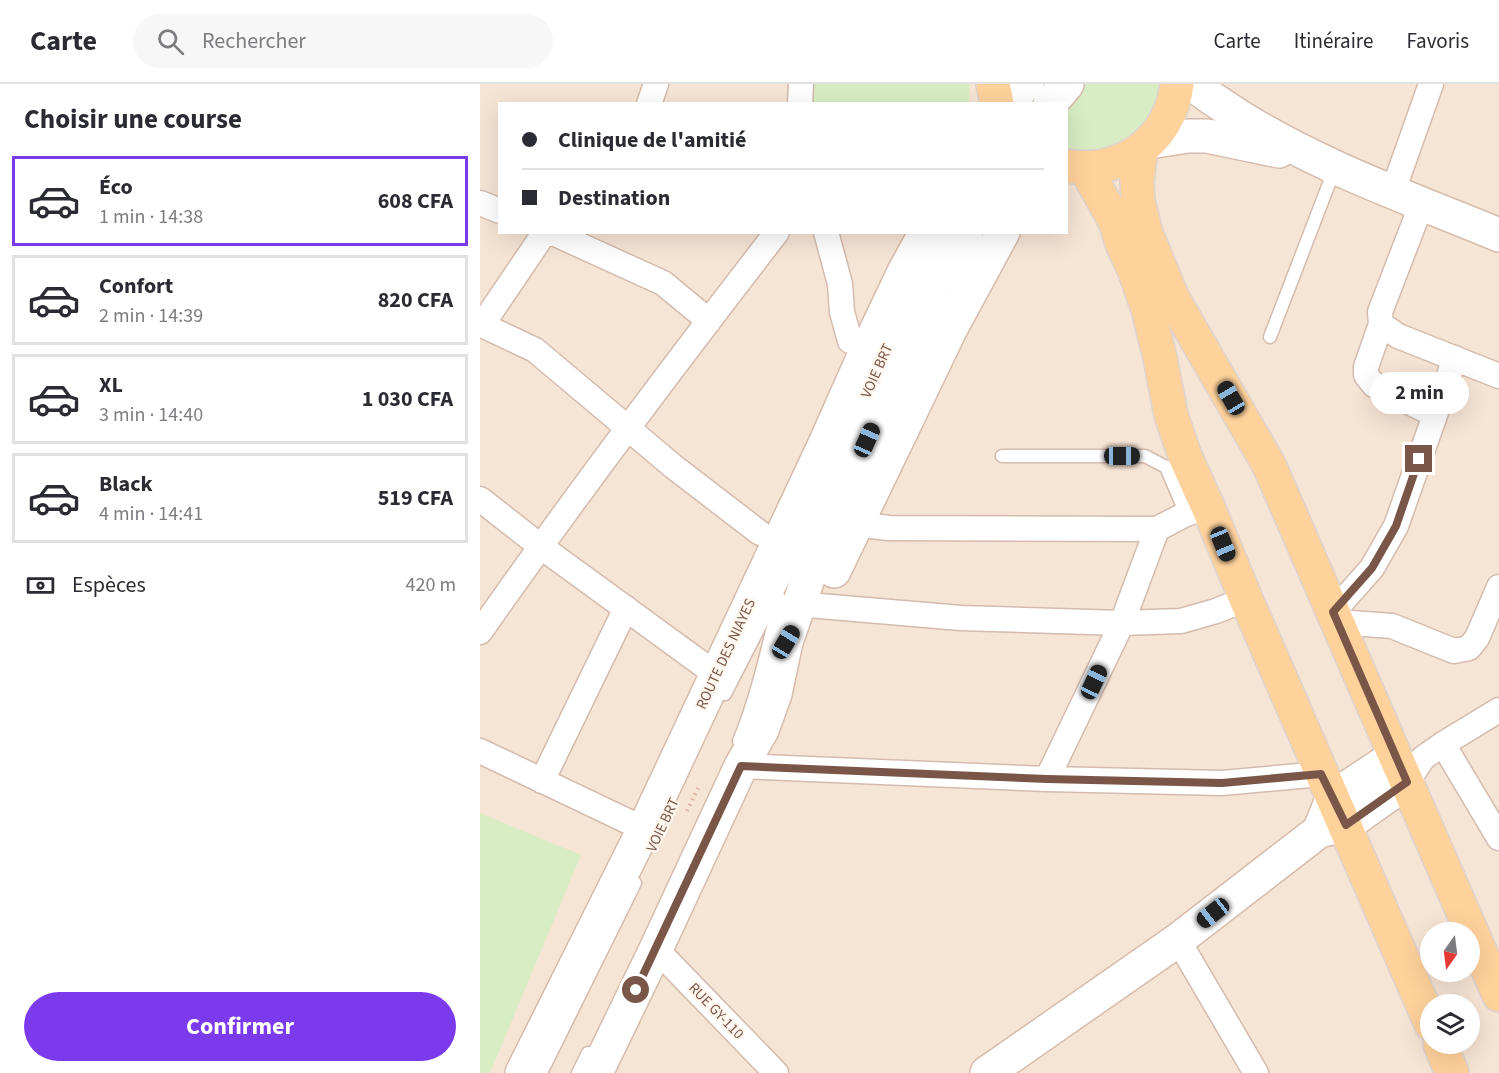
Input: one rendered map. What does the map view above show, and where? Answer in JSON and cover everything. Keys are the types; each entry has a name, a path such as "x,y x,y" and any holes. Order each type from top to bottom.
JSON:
{"main road":[{"path":"980,102 993,84"},
{"path":"993,84 997,102"},
{"path":"1003,102 1015,84"},
{"path":"1052,102 1067,84"},
{"path":"1076,167 1117,162 1145,146 1158,133 1168,116 1177,84"},
{"path":"1193,84 1207,96 1289,145 1499,235"},
{"path":"1145,146 1188,136 1207,136 1265,147 1336,167"},
{"path":"1145,146 1137,181 1138,201 1146,233 1172,297 1269,465 1335,617 1408,765 1499,995"},
{"path":"1076,167 1115,221 1148,309 1171,415 1185,456 1197,511 1246,600 1330,807 1420,1000"},
{"path":"744,614 748,566 759,533 899,234"},
{"name":"ROUTE DES NIAYES","path":"522,1073 644,829 864,356 925,234"},
{"path":"595,1058 656,949 730,776 762,730 775,694 786,642 812,567 934,290 965,234"},
{"path":"786,642 808,606 831,576 950,330 1002,234"},
{"path":"987,1073 1178,940 1330,807 1408,765"},
{"path":"1444,1054 1452,1073"}],"street":[{"path":"650,102 656,84"},
{"path":"800,102 801,84"},
{"path":"1431,84 1380,312 1381,324 1366,367 1366,375 1374,385 1435,415"},
{"path":"480,203 498,210"},
{"path":"544,234 481,324 535,350 674,467 759,533"},
{"path":"561,234 596,241 663,283 709,321"},
{"path":"480,632 540,546 775,234"},
{"path":"827,234 850,341"},
{"path":"1381,324 1398,336 1499,376"},
{"path":"1455,358 1396,526 1372,568 1335,617 1392,626 1454,651 1469,648 1491,626 1499,587"},
{"path":"480,499 540,546 717,675"},
{"path":"855,524 889,528 1157,529 1197,511"},
{"path":"1047,779 1122,623 1157,529"},
{"path":"808,606 961,618 1122,623 1181,621 1246,600"},
{"path":"542,781 626,609"},
{"path":"1408,765 1499,710"},
{"path":"1443,744 1499,838"},
{"path":"480,751 644,829"},
{"path":"730,776 1222,783 1330,807"},
{"path":"1178,940 1256,1073"},
{"name":"RUE GY-110","path":"656,949 776,1073"}],"lane":[{"path":"1024,102 1038,84"},
{"path":"1270,336 1336,167"},
{"name":"VOIE BRT","path":"718,708 785,577 914,290 942,234"},
{"path":"1002,456 1146,456 1166,467 1197,511"},
{"name":"VOIE BRT","path":"730,776 762,671 785,577"},
{"path":"541,1073 639,875"},
{"path":"578,1073 595,1058"}],"shaded area":[{"path":"480,84 1499,84 1499,1073 480,1073"}],"green space":[{"path":"809,84 969,84 970,86 969,102 805,102"},
{"path":"1003,84 1166,84 1162,104 1126,147 1068,155 1068,102 1008,102"},
{"path":"480,813 581,855 490,1073 480,1073"}],"route":[{"path":"636,990 741,766 1047,779 1222,783 1321,774 1346,825 1407,782 1333,612 1372,568 1396,526 1419,459"}]}
